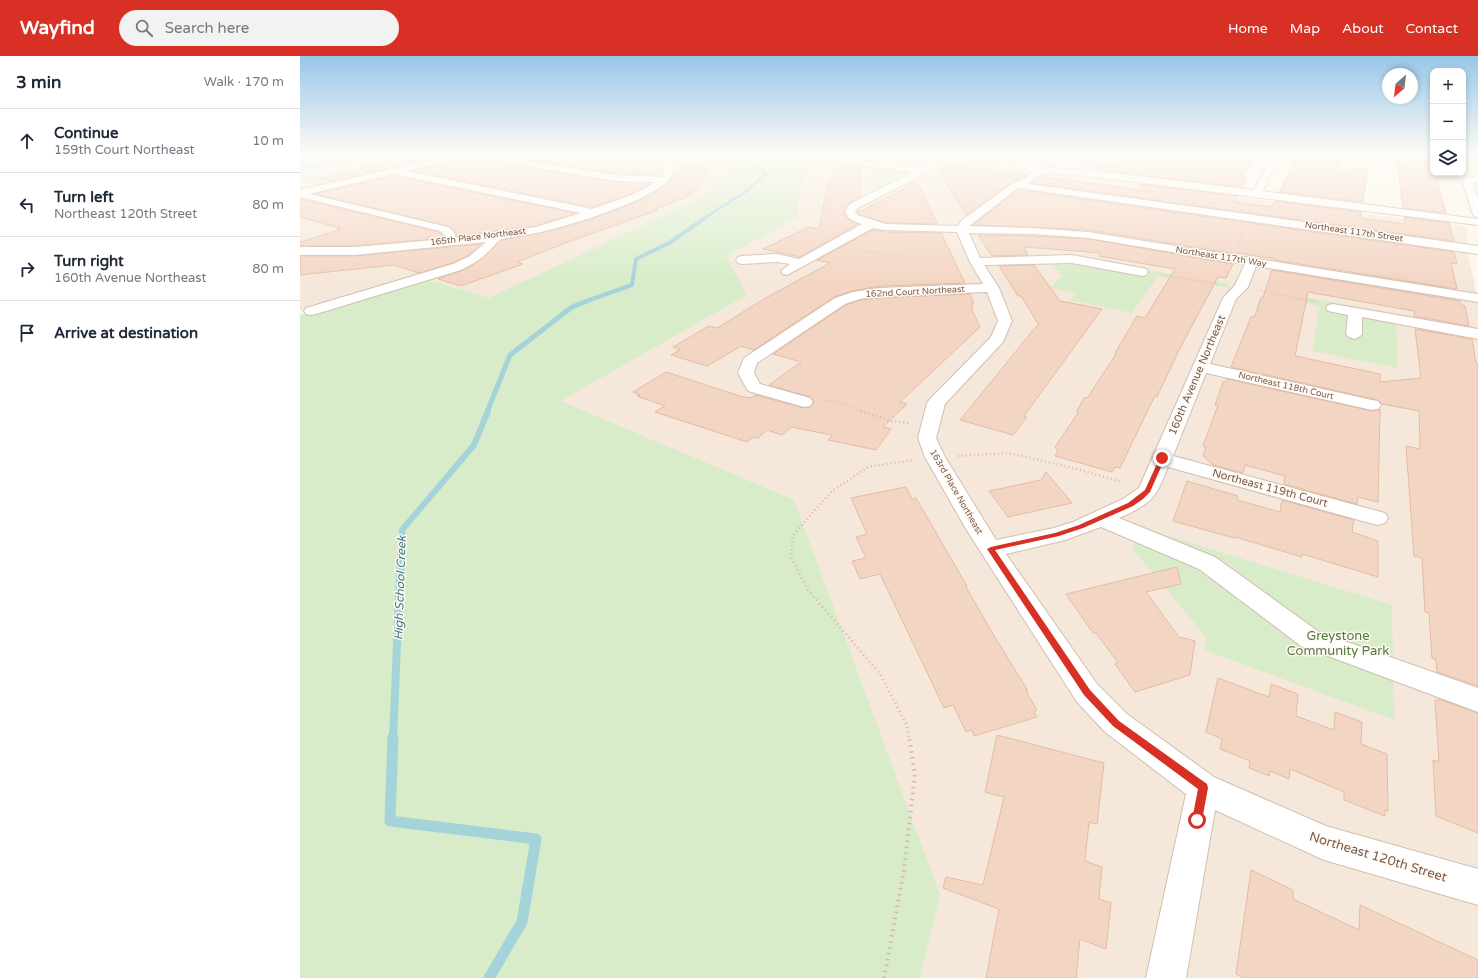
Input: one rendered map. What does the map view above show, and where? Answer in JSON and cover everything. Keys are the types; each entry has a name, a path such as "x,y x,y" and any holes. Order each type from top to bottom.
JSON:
{"street":[{"path":"312,197 444,229 450,234 450,242"},
{"path":"518,197 591,212"},
{"name":"165th Place Northeast","path":"300,250 326,252 355,251 496,237 538,229 636,197"},
{"path":"871,197 854,206 850,211 852,217 871,224"},
{"path":"962,230 965,222 999,197"},
{"name":"Northeast 117th Street","path":"1101,197 1478,250"},
{"path":"1288,197 1478,222"},
{"path":"1472,197 1478,215"},
{"path":"787,271 871,224"},
{"name":"Northeast 117th Way","path":"871,224 886,227 1032,231 1088,235 1478,298"},
{"name":"163rd Place Northeast","path":"962,230 976,262 992,288 1005,321 998,339 936,403 927,438 935,457 977,529 991,549"},
{"path":"311,310 346,296 441,272 473,260 486,249 496,237"},
{"path":"742,260 777,258 801,263"},
{"path":"976,262 1072,259 1115,273 1142,272"},
{"name":"160th Avenue Northeast","path":"991,549 1056,535 1081,527 1131,504 1148,491 1230,298 1241,287 1252,262"},
{"name":"162nd Court Northeast","path":"811,402 754,387 746,373 750,361 840,302 858,295 879,292 992,288"},
{"path":"1333,308 1478,334"},
{"path":"1354,334 1355,312"},
{"name":"Northeast 118th Court","path":"1200,367 1372,405"},
{"name":"Northeast 119th Court","path":"1162,458 1377,518"},
{"path":"1100,518 1208,563 1310,639 1478,700"},
{"name":"Northeast 120th Street","path":"991,549 1087,692 1116,724 1203,788 1324,843 1478,887"},
{"path":"1166,978 1203,788"}],"path":[{"path":"822,213 839,214"},
{"path":"1238,249 1240,236 1244,228"},
{"path":"854,248 906,257"},
{"path":"1142,272 1219,284"},
{"path":"1260,291 1277,294 1300,301 1319,303 1333,308"},
{"path":"811,402 832,400 890,421 909,423"},
{"path":"954,456 1009,453 1066,466 1122,482"},
{"path":"884,978 904,870 915,774 907,726 881,675 808,590 791,557 793,535 830,492 868,467 908,461"}],"shaded area":[{"path":"300,197 702,197 397,343 300,310"},
{"path":"799,197 1238,197 1467,227 1468,255 1478,301 1478,978 920,978 940,895 561,401 747,295 725,256 798,217"}],"green space":[{"path":"702,197 799,197 798,217 726,256 747,295 561,401 794,500 940,895 920,978 300,978 300,315 425,279 489,298"},
{"path":"1065,256 1229,284 1227,288 1158,276 1132,313 1070,300 1076,293 1050,288 1062,276 1050,261"},
{"path":"1264,290 1387,312 1387,315 1396,322 1398,368 1312,351 1320,306 1263,295"},
{"name":"Greystone Community Park","path":"1143,528 1392,605 1394,720 1204,650 1207,638 1132,548"}],"building":[{"path":"328,197 496,197 575,213 536,226 457,236 455,231 448,226"},
{"path":"542,197 622,197 592,207"},
{"path":"647,197 686,197 655,209 658,210 517,262 523,264 461,286 438,279 473,265 503,240 549,231 589,220"},
{"path":"825,197 860,197 849,203 844,212 848,219 858,224 800,257 763,249 809,227 819,229"},
{"path":"888,197 924,197 937,224 886,223 858,214 857,211 859,209 859,212"},
{"path":"955,197 991,197 966,215"},
{"path":"1009,197 1067,197 1454,252 1457,264 1451,263 1457,289 1088,230 973,225"},
{"path":"1133,197 1236,197 1234,202 1272,207 1275,201 1361,212 1360,218 1405,224 1404,217 1449,223 1454,241"},
{"path":"1322,197 1364,197 1363,202"},
{"path":"1402,197 1442,197 1446,213 1403,208"},
{"path":"300,199 439,232 444,238 355,246 300,246 300,242 340,230 337,229 340,228 300,217"},
{"path":"873,230 886,232 941,233 965,283 879,286 853,291 834,297 754,350 741,346 707,366 671,355 680,350 673,347 709,326 717,328 764,299 830,263 817,260"},
{"path":"978,235 1088,239 1233,264 1226,278 1218,277 1178,352 1157,397 1155,396 1120,468 1115,467 1112,472 1055,456 1058,451 1055,447 1078,413 1077,411 1084,398 1088,397 1116,354 1115,353 1137,316 1145,318 1175,269 1098,256 1101,253 1024,247 1028,255 992,256"},
{"path":"481,244 469,255 452,263 419,273 394,265 300,275 300,256 355,256"},
{"path":"1034,265 1060,301 1102,309 1024,416 1027,417 1013,435 960,420 1039,323 1021,296 1018,296 999,266"},
{"path":"1272,270 1460,301 1461,305 1465,306 1469,326 1414,316 1414,311 1308,292 1295,356 1380,374 1380,382 1421,378 1415,329 1472,339 1476,363 1478,364 1478,686 1437,672 1436,660 1432,658 1429,613 1425,612 1422,558 1414,556 1406,446 1420,449 1419,411 1382,404 1378,400 1231,367 1251,317 1255,316 1261,297 1263,298"},
{"path":"970,294 974,304 971,304 973,308 971,308 980,327 900,402 907,404 883,427 891,429 876,450 828,440 832,435 791,427 782,435 767,430 758,438 754,437 747,442 655,412 665,406 637,396 640,395 633,392 666,372 743,397 751,398 755,395 804,408 810,407 814,402 810,397 769,385 801,362 773,354 846,305 860,300"},
{"path":"1227,379 1372,411 1380,409 1378,502 1358,497 1357,504 1284,484 1285,476 1245,465 1243,473 1213,465 1203,456 1206,447 1203,446 1218,405 1215,405 1223,382 1226,382"},
{"path":"1046,472 1072,503 1008,517 989,491 1041,480"},
{"path":"1187,481 1238,496 1237,500 1280,512 1282,500 1354,520 1352,532 1378,541 1378,577 1302,554 1302,557 1235,537 1234,538 1173,521"},
{"path":"906,487 912,499 916,498 993,634 1028,691 1026,691 1037,710 1034,712 1037,717 974,736 972,730 966,732 953,705 944,708 880,574 860,579 852,561 866,558 856,537 867,534 851,498"},
{"path":"1177,567 1181,584 1146,592 1179,637 1195,641 1190,675 1135,692 1115,664 1118,663 1096,633 1093,633 1066,594"},
{"path":"1218,678 1269,697 1271,684 1298,694 1296,716 1334,730 1335,712 1362,722 1361,744 1387,754 1388,811 1385,810 1385,816 1344,800 1344,792 1290,769 1289,779 1270,771 1269,776 1249,768 1250,761 1220,749 1222,739 1206,732"},
{"path":"1438,699 1478,713 1478,833 1436,816 1433,760 1439,762 1435,700 1438,701"},
{"path":"997,735 1104,763 1097,824 1089,822 1085,861 1102,867 1099,899 1111,903 1106,949 1080,939 1076,978 986,978 999,909 943,888 946,877 983,885 1004,797 985,792"},
{"path":"1251,870 1293,890 1293,899 1359,930 1360,905 1478,960 1478,978 1244,978 1236,974"}],"waterway":[{"name":"High School Creek","path":"703,219 737,197"},
{"name":"High School Creek","path":"584,302 632,285 636,259 669,243 705,218"},
{"name":"High School Creek","path":"487,412 510,355 572,307 587,301"},
{"name":"High School Creek","path":"401,554 402,530 474,445 488,411"},
{"name":"High School Creek","path":"393,738 401,553"},
{"name":"High School Creek","path":"393,737 390,821 536,839 522,922 489,978"}],"route":[{"path":"1162,458 1148,491 1131,504 1081,527 1056,535 1022,541 991,549 1087,692 1116,724 1203,788 1197,820"}]}
